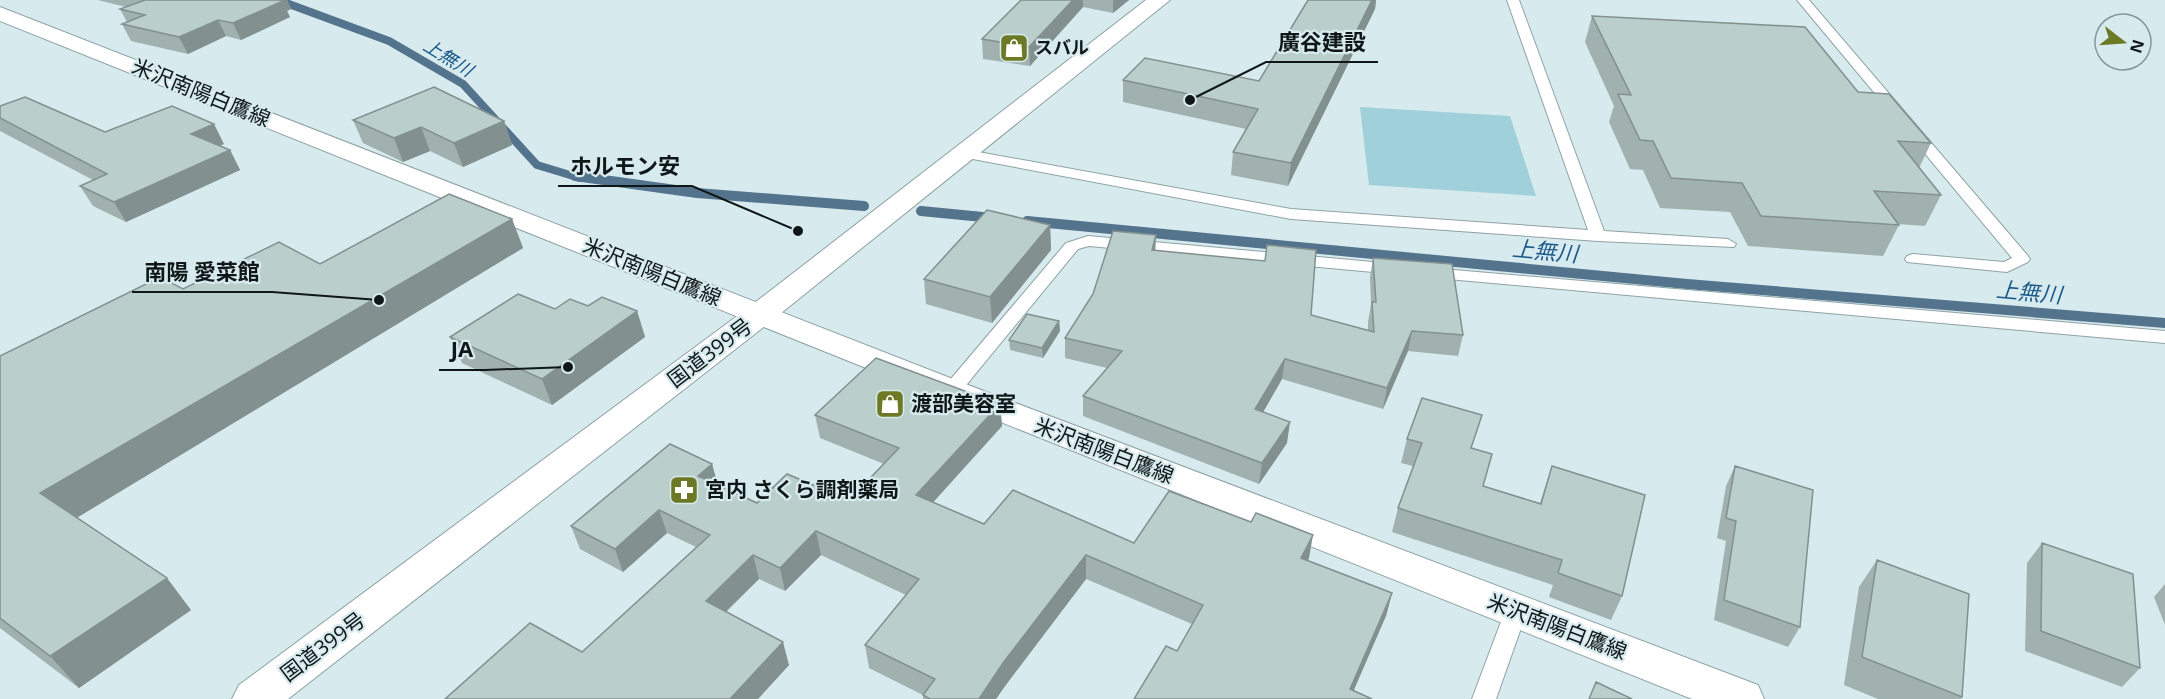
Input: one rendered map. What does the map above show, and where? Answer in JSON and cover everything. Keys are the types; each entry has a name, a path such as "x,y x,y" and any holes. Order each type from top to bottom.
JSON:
{"main road":[{"name":"国道399号","path":"255,699 759,315 1159,0"},
{"name":"米沢南陽白鷹線","path":"0,13 951,391 1742,699"}],"lane":[{"path":"1513,0 1598,236"},
{"path":"1803,0 2022,259 2007,267 1913,259"},
{"path":"962,153 1291,214 1728,244"},
{"path":"951,391 1072,246 1088,241 1671,295 2165,337"},
{"path":"1484,699 1516,611"}],"shaded area":[{"path":"1360,107 1510,116 1536,196 1369,185"}],"building":[{"path":"145,0 283,1 233,23 218,20 179,37 122,24 145,15 120,9"},
{"path":"1021,0 1073,0 1029,47 982,39"},
{"path":"1308,0 1372,0 1291,163 1233,152 1258,109 1123,80 1145,58 1259,81"},
{"path":"1592,16 1805,27 1858,92 1889,94 1931,143 1898,141 1941,195 1874,191 1899,225 1761,216 1742,183 1671,178 1653,141 1640,140 1618,94 1631,95"},
{"path":"434,87 504,121 454,143 421,127 394,138 353,120"},
{"path":"25,97 105,132 172,106 214,124 191,134 230,150 114,202 80,186 107,174 0,118 0,106"},
{"path":"449,194 512,219 40,493 167,578 50,656 0,618 0,356 160,277 183,289 279,242 320,264"},
{"path":"987,210 1050,225 990,297 924,279"},
{"path":"1113,231 1156,235 1152,250 1265,261 1267,245 1316,250 1311,315 1374,332 1372,302 1376,302 1373,258 1452,264 1463,335 1412,331 1387,388 1285,359 1255,409 1290,422 1262,463 1083,396 1122,351 1065,338 1093,294"},
{"path":"518,294 555,309 570,299 588,306 602,297 637,311 542,379 450,337"},
{"path":"1027,314 1059,321 1042,348 1009,340"},
{"path":"876,358 1000,404 916,495 984,524 1013,490 1134,543 1169,491 1251,522 1256,513 1313,535 1301,558 1392,593 1350,689 1372,699 1134,699 1166,646 1177,651 1203,605 1086,555 1003,663 979,699 930,699 923,695 935,679 865,645 919,579 816,531 780,568 753,555 706,601 783,642 730,699 445,699 530,623 582,652 710,535 659,510 615,549 571,526 670,444 712,464 698,476 757,503 787,474 849,500 899,448 815,415"},
{"path":"1422,398 1482,415 1471,448 1492,454 1483,486 1541,504 1552,466 1645,495 1622,596 1558,573 1562,560 1398,508 1422,443 1407,439"},
{"path":"1735,466 1813,490 1800,627 1724,600 1736,521 1726,518"},
{"path":"2042,543 2133,574 2140,668 2041,631"},
{"path":"1877,560 1969,594 1962,697 1862,657"},
{"path":"1596,682 1632,699 1589,699"}],"waterway":[{"name":"上無川","path":"278,0 389,41 463,84 537,165 580,178"},
{"name":"上無川","path":"575,176 697,193 864,206"},
{"name":"上無川","path":"921,211 993,218"},
{"name":"上無川","path":"1027,221 1687,284 2165,323"}],"place":[{"name":"スバル","path":"1014,48"},
{"name":"廣谷建設","path":"1190,100"},
{"name":"ホルモン安","path":"798,231"},
{"name":"南陽 愛菜館","path":"379,300"},
{"name":"JA","path":"568,367"},
{"name":"渡部美容室","path":"890,404"},
{"name":"宮内 さくら調剤薬局","path":"684,490"}]}
